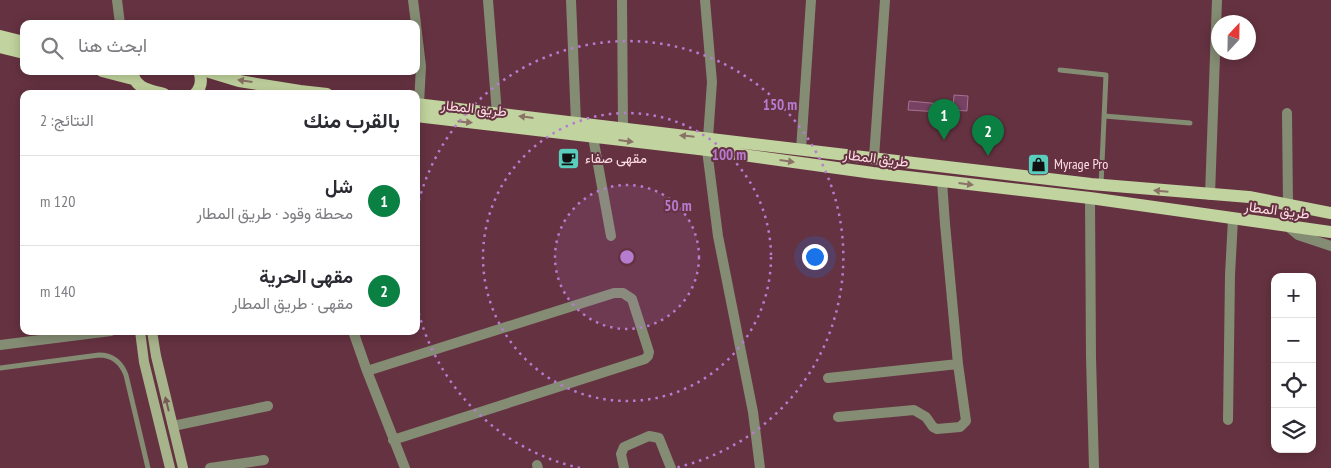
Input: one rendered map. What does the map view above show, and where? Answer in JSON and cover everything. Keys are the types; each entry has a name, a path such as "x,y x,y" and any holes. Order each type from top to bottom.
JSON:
{"main road":[{"path":"1,42 20,42"},
{"path":"1,42 20,51"},
{"path":"133,75 136,83 145,90"},
{"path":"198,90 201,86 200,75"},
{"path":"219,75 239,81 294,90"},
{"name":"طريق المطار","path":"420,108 497,114 623,128 708,144 942,181 1090,198 1331,232"},
{"name":"طريق المطار","path":"420,108 593,137 800,150 1101,185 1249,197 1331,213"},
{"path":"1210,195 1204,201 1204,206 1208,214 1212,216"},
{"path":"1285,225 1291,217 1291,208 1288,204"}],"street":[{"path":"117,0 120,20"},
{"path":"413,0 416,20"},
{"path":"488,0 497,114"},
{"path":"571,0 576,123"},
{"path":"622,0 623,128"},
{"path":"704,0 712,82 708,144 718,236 752,412 760,468"},
{"path":"800,150 811,0"},
{"path":"874,158 885,0"},
{"path":"1210,195 1217,0"},
{"path":"419,90 420,58"},
{"path":"1287,113 1288,204"},
{"path":"593,137 611,236"},
{"path":"838,417 914,410 920,412 937,429 960,427 966,421 958,364 942,181"},
{"path":"1090,198 1094,468"},
{"path":"1228,420 1230,275 1234,219"},
{"path":"1285,225 1298,235 1331,246"},
{"path":"366,371 614,293 622,293 632,299 649,352 645,359 394,440"},
{"path":"0,345 79,335"},
{"path":"141,335 144,362 170,468"},
{"path":"153,335 183,468"},
{"path":"354,335 366,371 405,468"},
{"path":"828,378 958,364"},
{"path":"173,426 268,406"},
{"path":"624,468 621,454 624,447 649,436 659,438 662,442 671,468"},
{"path":"210,468 264,460"}],"lane":[{"path":"1060,70 1106,75 1101,185"},
{"path":"1104,116 1190,123"},
{"path":"0,368 99,355 114,359 123,367 126,374 148,468"}],"building":[{"path":"954,95 968,96 967,111 953,110"},
{"path":"909,101 941,104 940,112 908,110"}],"place":[{"name":"شل","path":"944,140"},
{"name":"مقهى الحرية","path":"988,156"},
{"name":"مقهى صفاء","path":"569,158"},
{"name":"Myrage Pro","path":"1038,164"}]}
